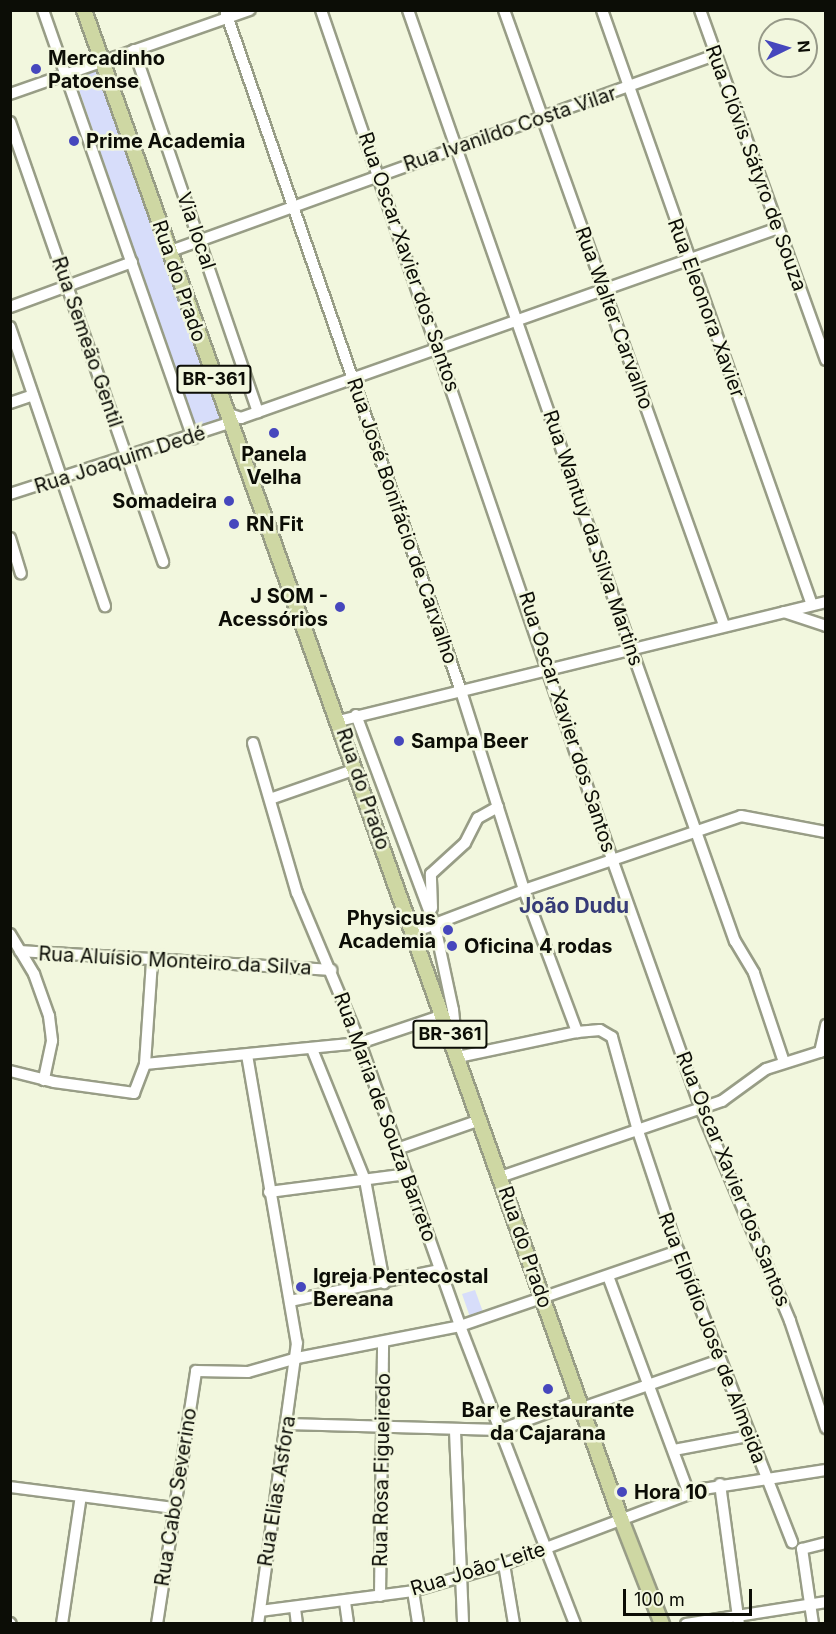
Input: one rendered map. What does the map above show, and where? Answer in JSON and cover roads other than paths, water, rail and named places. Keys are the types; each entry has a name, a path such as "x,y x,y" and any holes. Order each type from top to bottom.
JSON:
{"main road":[{"name":"BR-361","path":"84,10 102,60"},
{"name":"Rua do Prado","path":"102,60 168,252 232,422 339,721 621,1519"},
{"name":"BR-361","path":"621,1519 662,1623"}],"street":[{"path":"43,10 193,438"},
{"path":"10,94 102,60 134,51 227,14 250,10"},
{"name":"Rua Oscar Xavier dos Santos","path":"321,10 550,669 612,859 701,1109 790,1321 825,1428"},
{"name":"Rua Wantuy da Silva Martins","path":"408,10 454,149 517,321 735,941 754,973 784,1062"},
{"name":"Rua Walter Carvalho","path":"504,10 724,626"},
{"name":"Rua Eleonora Xavier","path":"602,10 812,605"},
{"name":"Rua Clóvis Sátyro de Souza","path":"700,10 825,360"},
{"name":"Rua José Bonifácio de Carvalho","path":"227,14 291,205 461,691 524,890 577,1032"},
{"name":"Via local","path":"134,51 258,412"},
{"name":"Rua Ivanildo Costa Vilar","path":"168,252 291,205 715,55"},
{"name":"Rua Semeão Gentil","path":"10,123 163,562"},
{"name":"Rua Joaquim Dedé","path":"10,494 64,480 193,438 258,412 778,228"},
{"path":"10,307 132,262"},
{"path":"10,327 64,480 105,606"},
{"path":"10,404 33,395"},
{"path":"10,538 21,573"},
{"path":"339,721 825,602"},
{"path":"783,612 825,626"},
{"path":"356,715 435,926"},
{"name":"Rua Maria de Souza Barreto","path":"253,743 297,893 360,1043 460,1326 574,1623"},
{"path":"270,800 356,769"},
{"path":"458,1057 453,1010 435,926 429,884 431,874 465,843 478,818 498,807"},
{"path":"414,932 435,926 524,890 746,815 825,832"},
{"path":"10,934 34,974 49,1016 52,1041 44,1080"},
{"name":"Rua Aluísio Monteiro da Silva","path":"20,951 331,970"},
{"path":"10,1071 44,1080 134,1093 146,1064 152,960"},
{"path":"146,1064 360,1043 443,1015"},
{"path":"500,1177 722,1101 748,1079 784,1062 823,1051 825,1025"},
{"name":"Rua Elpídio José de Almeida","path":"458,1057 577,1032 600,1030 612,1038 638,1131 678,1251 748,1436 792,1542"},
{"path":"312,1048 365,1180 384,1283"},
{"name":"Rua Elias Asfora","path":"247,1055 269,1192 290,1301 297,1358 258,1623"},
{"path":"397,1149 480,1120"},
{"path":"269,1192 407,1174"},
{"path":"297,1358 383,1343 460,1326 678,1251"},
{"path":"290,1301 440,1270"},
{"path":"608,1276 689,1494"},
{"name":"Rua Rosa Figueiredo","path":"380,1596 383,1343"},
{"name":"Rua Cabo Severino","path":"157,1623 196,1371 248,1372 297,1358"},
{"path":"287,1424 383,1429 500,1430 649,1385 720,1360"},
{"path":"455,1431 463,1623"},
{"path":"674,1450 748,1436"},
{"name":"Rua João Leite","path":"260,1611 345,1602 413,1591 462,1578 545,1550 621,1519 720,1484 765,1476 825,1470"},
{"path":"720,1484 738,1619"},
{"path":"10,1487 173,1508"},
{"path":"62,1623 81,1496"},
{"path":"813,1623 802,1549 825,1544"},
{"path":"504,1564 514,1623"},
{"path":"413,1591 418,1623"},
{"path":"345,1602 348,1623"},
{"path":"686,1623 738,1619 825,1602"},
{"path":"295,1608 297,1623"}],"place":[{"name":"Mercadinho Patoense","path":"36,69"},
{"name":"Prime Academia","path":"74,141"},
{"name":"Panela Velha","path":"274,433"},
{"name":"Somadeira","path":"229,501"},
{"name":"RN Fit","path":"234,524"},
{"name":"J SOM - Acessórios","path":"340,607"},
{"name":"Sampa Beer","path":"399,741"},
{"name":"Physicus Academia","path":"448,930"},
{"name":"Oficina 4 rodas","path":"452,946"},
{"name":"Igreja Pentecostal Bereana","path":"301,1287"},
{"name":"Bar e Restaurante da Cajarana","path":"548,1389"},
{"name":"Hora 10","path":"622,1492"}],"district":[{"name":"João Dudu","path":"574,906"}]}
